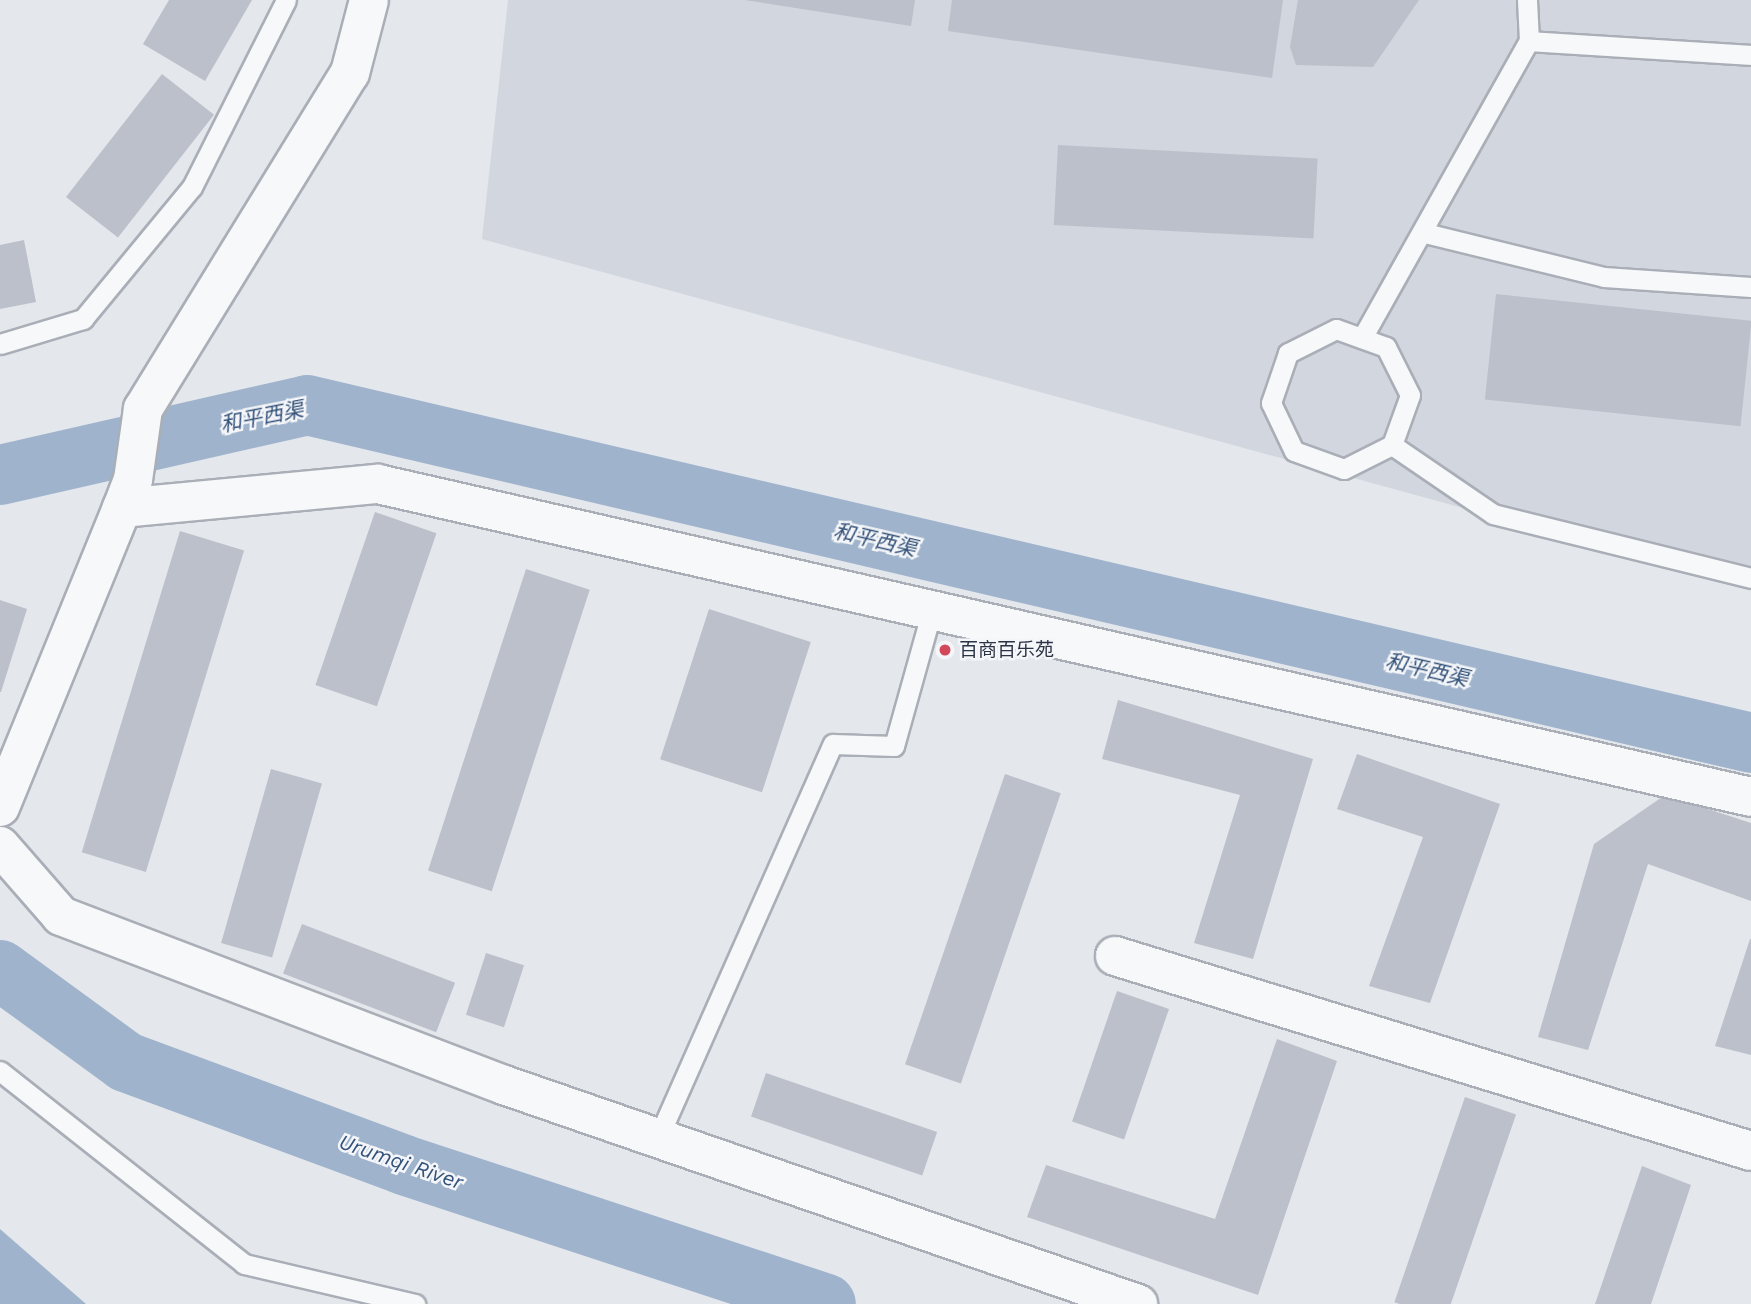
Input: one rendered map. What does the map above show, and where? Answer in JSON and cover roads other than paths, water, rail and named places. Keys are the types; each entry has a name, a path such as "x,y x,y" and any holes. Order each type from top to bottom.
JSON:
{"street":[{"path":"0,807 122,508 135,467 143,409 350,73 369,0"},
{"path":"122,508 378,484 1751,797"},
{"path":"0,846 61,916 658,1138 1138,1304"},
{"path":"1115,956 1751,1151"}],"lane":[{"path":"0,344 83,319 192,187 286,0"},
{"path":"1362,338 1425,233 1529,41 1527,0"},
{"path":"1529,41 1751,55"},
{"path":"1425,233 1604,277 1751,287"},
{"path":"1336,329 1387,347 1410,395 1392,445 1345,469 1294,451 1271,403 1289,353 1336,329"},
{"path":"1392,445 1493,514 1751,578"},
{"path":"658,1138 833,744 894,746 932,610"},
{"path":"0,1071 244,1264 415,1304"}],"water":[{"path":"0,1229 86,1304 0,1304"}],"waterway":[{"name":"和平西渠","path":"0,475 307,405 1751,743"},
{"name":"Urumqi River","path":"0,970 126,1062 404,1165 826,1304"}],"place":[{"name":"百商百乐苑","path":"945,650"}]}
